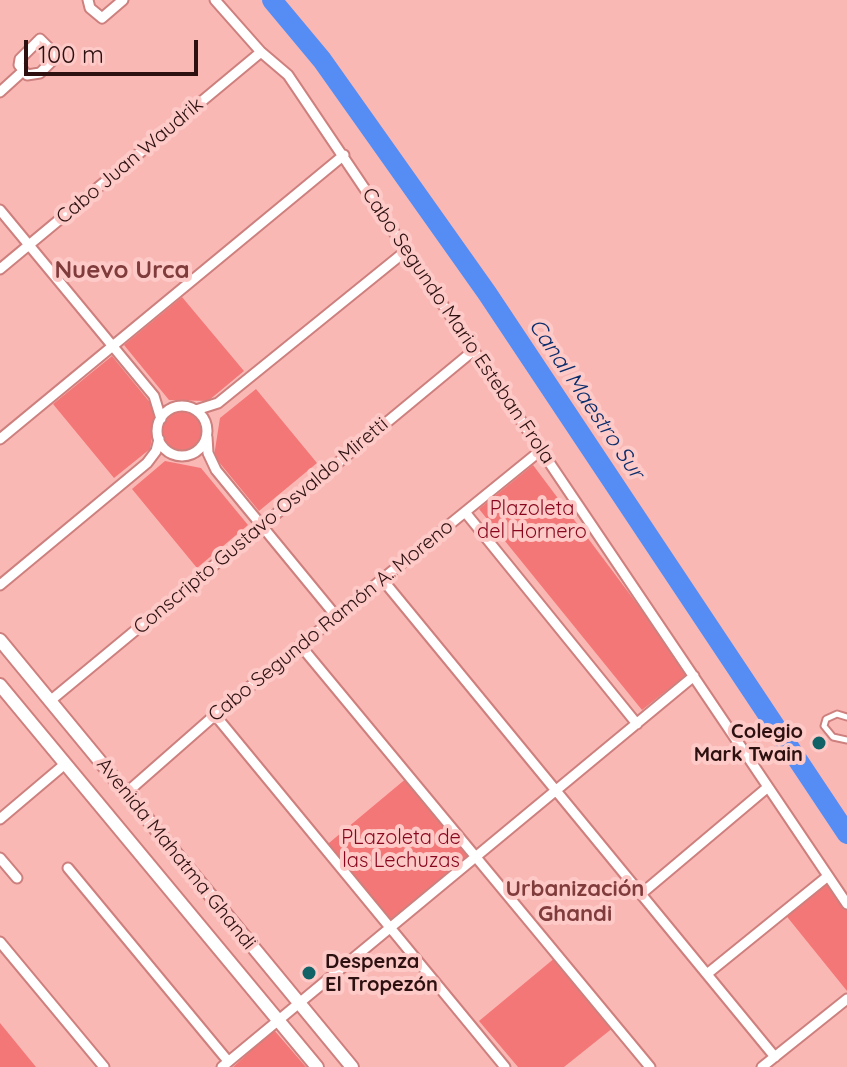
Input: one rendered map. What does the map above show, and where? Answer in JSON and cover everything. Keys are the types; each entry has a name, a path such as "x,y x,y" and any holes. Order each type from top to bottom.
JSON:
{"main road":[{"name":"Avenida Mahatma Ghandi","path":"0,640 352,1067"},
{"name":"Avenida Mahatma Ghandi","path":"0,685 317,1067"}],"street":[{"path":"88,0 90,8 102,18 123,0"},
{"name":"Cabo Segundo Mario Esteban Frola","path":"215,0 261,52 288,75 344,155 847,904"},
{"name":"Cabo Juan Waudrik","path":"0,269 261,52"},
{"path":"0,92 22,72"},
{"path":"0,439 344,155"},
{"path":"0,210 154,396 161,419 156,451 147,463 0,585"},
{"path":"154,396 196,410 218,403 407,250"},
{"name":"Conscripto Gustavo Osvaldo Miretti","path":"50,701 473,351"},
{"path":"185,456 199,449 218,403"},
{"path":"161,419 177,406"},
{"path":"196,410 205,419 208,453 216,470 336,616"},
{"path":"159,439 174,454"},
{"name":"Cabo Segundo Ramón A. Moreno","path":"125,794 215,715 540,451"},
{"path":"147,463 174,454 200,459 216,470"},
{"path":"465,512 637,724"},
{"path":"382,579 775,1057"},
{"path":"300,645 650,1067"},
{"path":"68,868 225,1064 694,676"},
{"path":"215,715 505,1067"},
{"path":"0,819 65,764"},
{"path":"641,894 768,787"},
{"path":"0,858 17,878"},
{"path":"707,974 828,876"},
{"path":"0,942 104,1067"},
{"path":"762,1067 847,999"}],"lane":[{"path":"847,717 837,714 826,719 824,726 833,737 847,740"}],"green space":[{"path":"182,297 244,371 208,401 169,400 124,345"},
{"path":"112,356 157,411 150,449 114,478 53,404"},
{"path":"256,389 317,463 259,511 214,456 220,418"},
{"path":"182,407 199,414 206,431 199,448 182,455 165,448 158,431 165,414"},
{"path":"165,461 201,468 248,525 197,568 132,489"},
{"name":"Plazoleta del Hornero","path":"533,465 689,673 642,710 479,509"},
{"name":"PLazoleta de las Lechuzas","path":"408,777 475,856 388,927 323,848"},
{"path":"828,876 847,904 847,991 784,913"},
{"path":"556,957 614,1027 564,1067 518,1067 479,1021"},
{"path":"0,1023 36,1067 0,1067"},
{"path":"274,1030 306,1067 233,1067"}],"waterway":[{"name":"Canal Maestro Sur","path":"272,0 322,60 487,293 847,834"}],"place":[{"name":"Colegio Mark Twain","path":"819,743"},
{"name":"Despenza El Tropezón","path":"309,973"}],"district":[{"name":"Nuevo Urca","path":"122,271"},
{"name":"Urbanización Ghandi","path":"575,902"}]}
